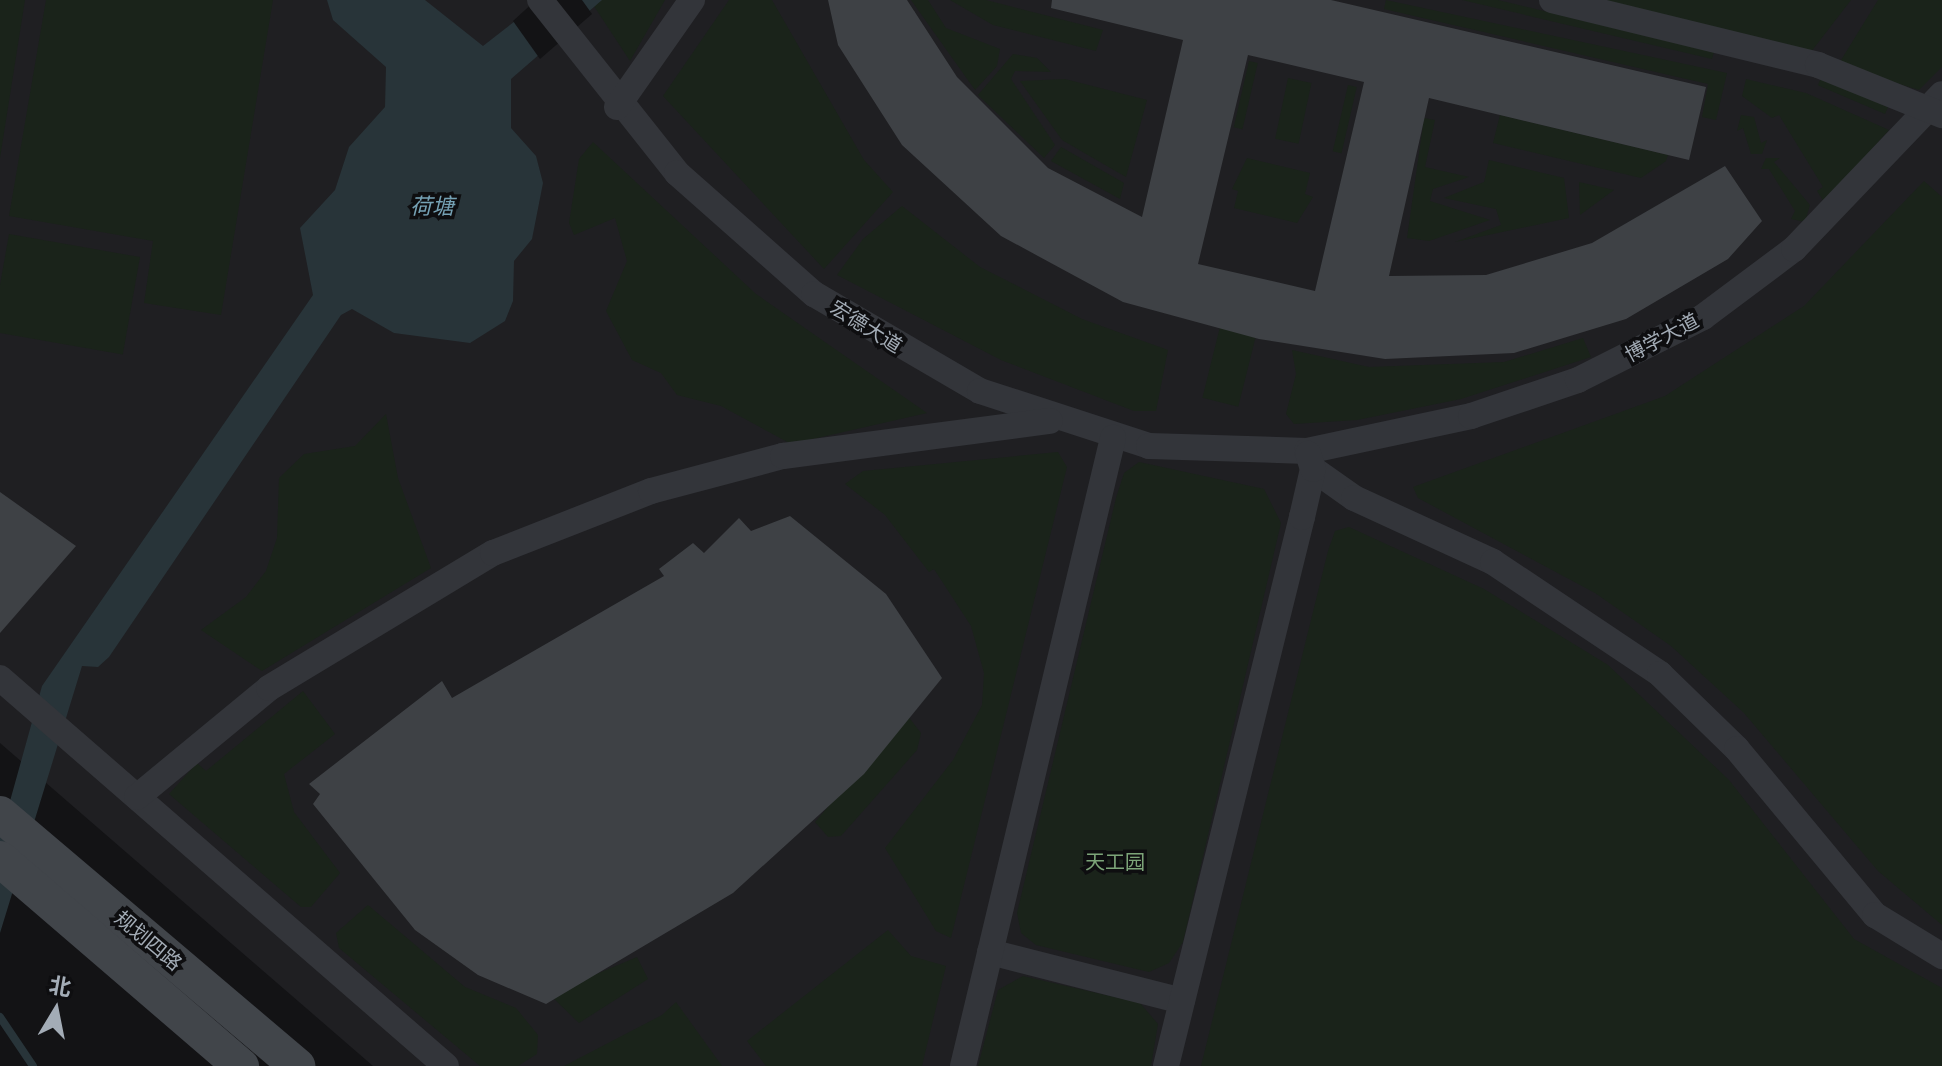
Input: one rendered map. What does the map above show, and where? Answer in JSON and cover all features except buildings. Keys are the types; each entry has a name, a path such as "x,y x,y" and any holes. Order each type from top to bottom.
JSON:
{"main road":[{"name":"规划四路","path":"0,814 297,1066"},
{"name":"规划四路","path":"0,859 241,1066"}],"street":[{"name":"宏德大道","path":"540,0 617,107 734,230 835,310 980,391 1057,421 1113,438 1310,460"},
{"path":"617,107 692,0"},
{"path":"1552,0 1818,65 1938,106"},
{"name":"博学大道","path":"1310,460 1471,416 1641,352 1794,249 1938,106"},
{"path":"137,797 269,688 493,553 651,491 783,456 1057,421"},
{"path":"963,1066 1113,438"},
{"path":"1166,1066 1310,460 1354,498 1493,562 1660,674 1737,749 1875,915 1942,956"},
{"path":"7,684 446,1066"},
{"path":"990,952 1182,1001"}],"shaded area":[{"path":"0,0 1942,0 1942,1066 373,1066 0,743"}],"green space":[{"path":"0,0 25,0 0,158"},
{"path":"46,0 273,0 221,315 144,303 153,241 9,216"},
{"path":"590,0 665,0 630,61"},
{"path":"729,0 772,0 864,160 893,192 824,269 663,96"},
{"path":"911,0 928,0 946,28 1000,49 997,66 975,90"},
{"path":"950,0 986,0 1103,30 1096,51 993,25"},
{"path":"1386,0 1727,73 1716,120 1702,117 1708,84 1384,9"},
{"path":"1462,0 1498,0 1714,52 1712,59"},
{"path":"1586,0 1851,0 1811,52"},
{"path":"1878,0 1942,0 1942,67 1919,90 1838,65"},
{"path":"1013,54 1037,58 1051,72 1015,71 1011,79 1055,145 1044,158 978,95"},
{"path":"1249,61 1258,63 1242,129 1234,127"},
{"path":"1288,78 1311,83 1299,144 1275,139"},
{"path":"1821,78 1888,107 1885,114 1818,85"},
{"path":"1065,79 1147,100 1126,177 1062,140 1020,81"},
{"path":"1746,79 1806,93 1889,130 1824,202 1817,191 1823,187 1779,115 1772,118 1742,96"},
{"path":"1348,85 1357,87 1341,153 1333,151"},
{"path":"1500,115 1668,155 1666,161 1641,178 1493,143"},
{"path":"1741,115 1754,117 1761,143 1767,140 1762,154 1751,154 1743,128 1737,131"},
{"path":"1424,118 1435,120 1425,167 1469,177 1433,189 1430,201 1490,220 1429,241 1407,238"},
{"path":"593,142 756,294 927,413 791,444 721,406 677,395 661,373 632,360 606,311 627,261 615,218 574,235 569,223 579,159"},
{"path":"1061,147 1124,183 1120,199 1051,161"},
{"path":"1247,158 1310,173 1305,194 1313,197 1297,223 1234,208 1238,191 1232,189"},
{"path":"1766,158 1780,158 1774,162 1810,205 1805,222 1791,219 1795,211 1769,169 1761,169"},
{"path":"1489,160 1564,178 1569,218 1455,242 1501,225 1496,209 1444,198 1484,182"},
{"path":"1924,181 1942,197 1942,925 1878,871 1744,713 1671,646 1595,593 1418,498 1413,487 1665,396 1804,306"},
{"path":"1579,182 1614,190 1580,215"},
{"path":"902,206 980,267 1082,319 1168,350 1156,411 1134,411 1001,360 837,275 863,239"},
{"path":"9,234 140,257 123,355 0,333 0,285"},
{"path":"1221,323 1257,332 1238,407 1202,398"},
{"path":"1583,338 1591,357 1461,399 1357,420 1294,424 1286,414 1296,374 1292,350 1369,367 1504,362"},
{"path":"386,414 398,478 431,568 262,671 201,630 246,597 266,571 277,538 279,478 304,454 355,446"},
{"path":"1058,452 1067,467 951,938 936,931 885,848 953,760 982,705 984,673 971,626 934,569 929,572 885,515 845,484 863,471"},
{"name":"天工园","path":"1139,462 1264,489 1281,523 1183,942 1169,963 1149,972 1036,945 1021,933 1017,913 1116,498 1124,473"},
{"path":"1349,527 1484,589 1608,665 1729,780 1854,939 1942,988 1942,1066 1201,1066 1328,551 1335,531"},
{"path":"303,691 335,734 284,774 294,812 340,873 311,907 301,907 169,794 197,763 206,771"},
{"path":"907,715 921,733 917,750 841,836 828,837 815,822"},
{"path":"368,905 465,987 516,1008 538,1035 537,1054 518,1066 480,1066 339,948 336,933"},
{"path":"888,930 911,956 946,966 922,1066 766,1066 747,1041"},
{"path":"637,957 648,979 579,1023 549,994"},
{"path":"1023,976 1140,1003 1158,1024 1151,1066 978,1066 998,990"},
{"path":"676,1002 722,1066 564,1066 662,1015"}],"water":[{"name":"荷塘","path":"327,0 425,0 483,46 542,0 602,0 511,79 511,128 536,156 543,183 532,239 514,261 513,301 505,321 470,343 394,333 352,309 341,315 109,657 98,667 82,666 0,933 0,837 42,686 313,295 300,228 335,190 349,147 385,107 386,67 333,20"}],"pier":[{"path":"536,0 582,0 592,14 540,59 513,21"}],"waterway":[{"path":"0,1017 33,1066"}]}
